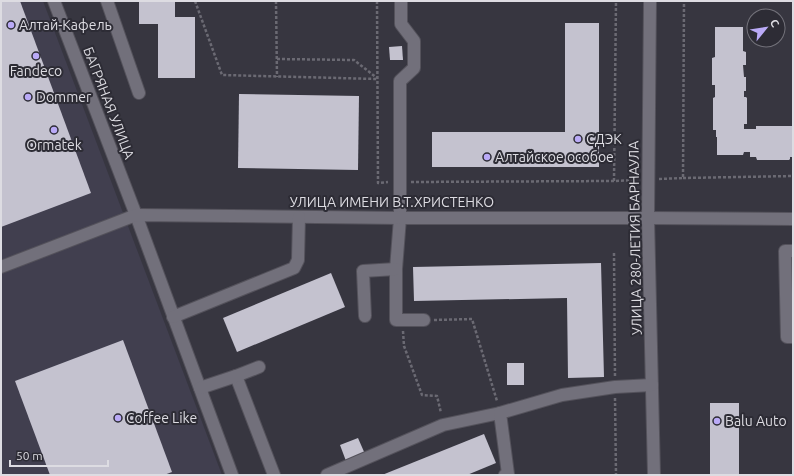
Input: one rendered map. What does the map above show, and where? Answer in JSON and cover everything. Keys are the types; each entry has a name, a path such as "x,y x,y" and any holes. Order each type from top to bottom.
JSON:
{"street":[{"name":"БАГРЯНАЯ УЛИЦА","path":"54,1 136,215 232,475"},
{"path":"107,1 139,93"},
{"path":"400,1 401,24 414,41 414,68 400,81 400,218 396,269 396,320 424,320"},
{"name":"УЛИЦА 280-ЛЕТИЯ БАРНАУЛА","path":"650,1 648,218 654,475"},
{"name":"УЛИЦА ИМЕНИ В.Т.ХРИСТЕНКО","path":"1,268 136,215 400,218 793,219"},
{"path":"173,317 294,268 298,260 299,217"},
{"path":"793,251 785,251 787,337 793,337"},
{"path":"365,316 363,271 396,269"},
{"path":"200,388 259,367"},
{"path":"236,376 274,475"},
{"path":"327,475 443,425 500,413 562,395 615,386 652,384"},
{"path":"500,413 507,475"}],"path":[{"path":"195,1 222,75 377,79"},
{"path":"276,1 277,77"},
{"path":"376,1 378,183 614,181 793,176"},
{"path":"614,181 616,1"},
{"path":"683,178 684,1"},
{"path":"277,59 354,60 377,79"},
{"path":"614,253 616,475"},
{"path":"424,320 472,319 500,413"},
{"path":"403,320 404,346 422,395 438,396 443,425"}],"shaded area":[{"path":"1,1 43,1 222,475 1,475"}],"building":[{"name":"Dommer","path":"1,1 20,1 91,193 1,227"},
{"path":"139,1 175,1 175,17 195,17 195,78 158,78 158,24 139,24"},
{"path":"565,23 599,23 599,167 432,167 432,132 565,132"},
{"path":"715,27 743,27 743,51 746,52 746,65 743,65 744,77 746,77 746,91 744,91 744,97 747,98 747,124 744,124 744,129 756,129 756,126 793,126 793,157 790,157 789,160 757,160 756,157 750,157 750,152 744,152 743,155 717,155 716,130 713,130 713,98 715,97 715,85 712,85 712,58 715,57"},
{"path":"402,46 403,60 390,60 389,47"},
{"path":"239,94 359,96 358,170 238,168"},
{"path":"601,263 604,377 568,378 567,298 414,301 413,267"},
{"path":"331,273 345,307 237,352 223,318"},
{"path":"123,340 172,472 164,475 50,475 15,381"},
{"path":"507,363 524,363 524,385 507,385"},
{"path":"710,403 739,403 739,475 710,475"},
{"path":"484,434 496,463 467,475 382,475"},
{"path":"358,438 365,454 346,461 340,445"}],"place":[{"name":"Алтай-Кафель","path":"11,25"},
{"name":"Fandeco","path":"36,56"},
{"name":"Dommer","path":"28,97"},
{"name":"Ormatek","path":"54,130"},
{"name":"СДЭК","path":"578,139"},
{"name":"Алтайское особое","path":"487,157"},
{"name":"Coffee Like","path":"118,418"},
{"name":"Balu Auto","path":"717,421"}]}
